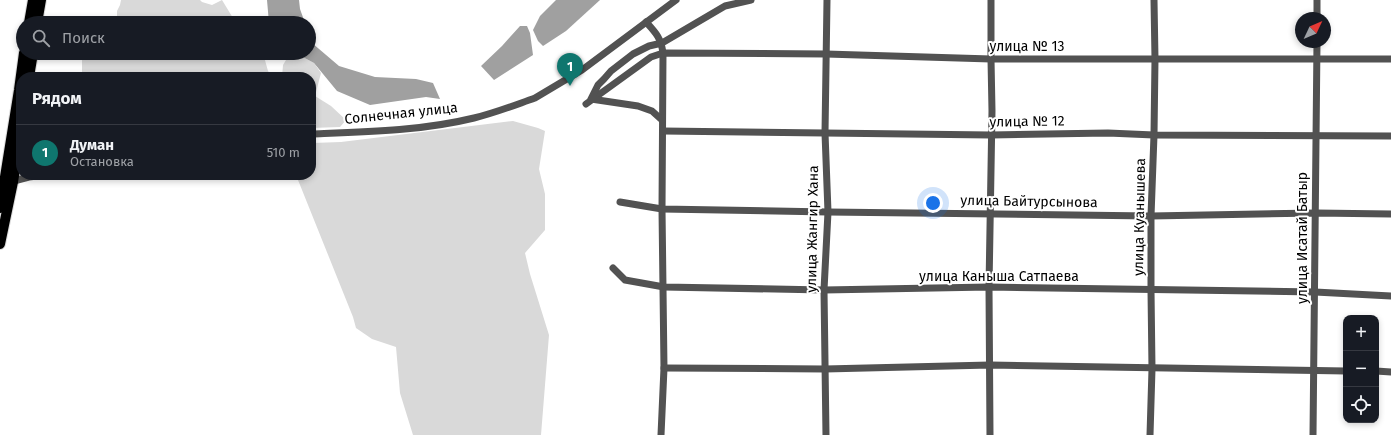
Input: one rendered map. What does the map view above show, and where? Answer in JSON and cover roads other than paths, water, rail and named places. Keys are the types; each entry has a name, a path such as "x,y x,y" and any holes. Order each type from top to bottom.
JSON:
{"highway":[{"path":"30,16 33,0"},
{"path":"38,16 41,0"},
{"path":"22,72 23,60"},
{"path":"30,72 32,60"},
{"path":"0,244 16,122"},
{"path":"0,208 9,182 16,152"}],"street":[{"name":"Солнечная улица","path":"316,134 424,127 474,118 535,98 582,70 676,0"},
{"path":"589,102 598,85 611,71 642,50 662,43 724,3 751,0"},
{"name":"улица Жангир Хана","path":"826,435 824,290 828,212 825,132 827,0"},
{"path":"990,435 989,287 992,111 990,59 991,0"},
{"name":"улица Куанышева","path":"1150,435 1152,369 1150,290 1155,59 1154,0"},
{"path":"1317,0 1317,12"},
{"path":"646,22 657,34 662,43 663,53 662,209 664,368 661,435"},
{"name":"улица Исатай Батыр","path":"1313,435 1317,48"},
{"path":"589,102 651,57 663,53"},
{"name":"улица № 13","path":"663,53 826,54 990,59 1391,59"},
{"path":"589,102 638,106 652,112 662,120"},
{"name":"улица № 12","path":"663,131 991,135 1108,133 1154,135 1391,136"},
{"path":"9,182 17,180"},
{"name":"улица Байтурсынова","path":"620,202 662,209 828,212 1151,216 1316,213 1391,214"},
{"name":"улица Каныша Сатпаева","path":"613,268 625,280 664,287 824,290 989,287 1315,292 1391,296"},
{"path":"664,368 825,369 990,365 1152,369 1343,371"},
{"path":"1379,372 1391,372"}],"place":[{"name":"Думан","path":"570,86"}]}
